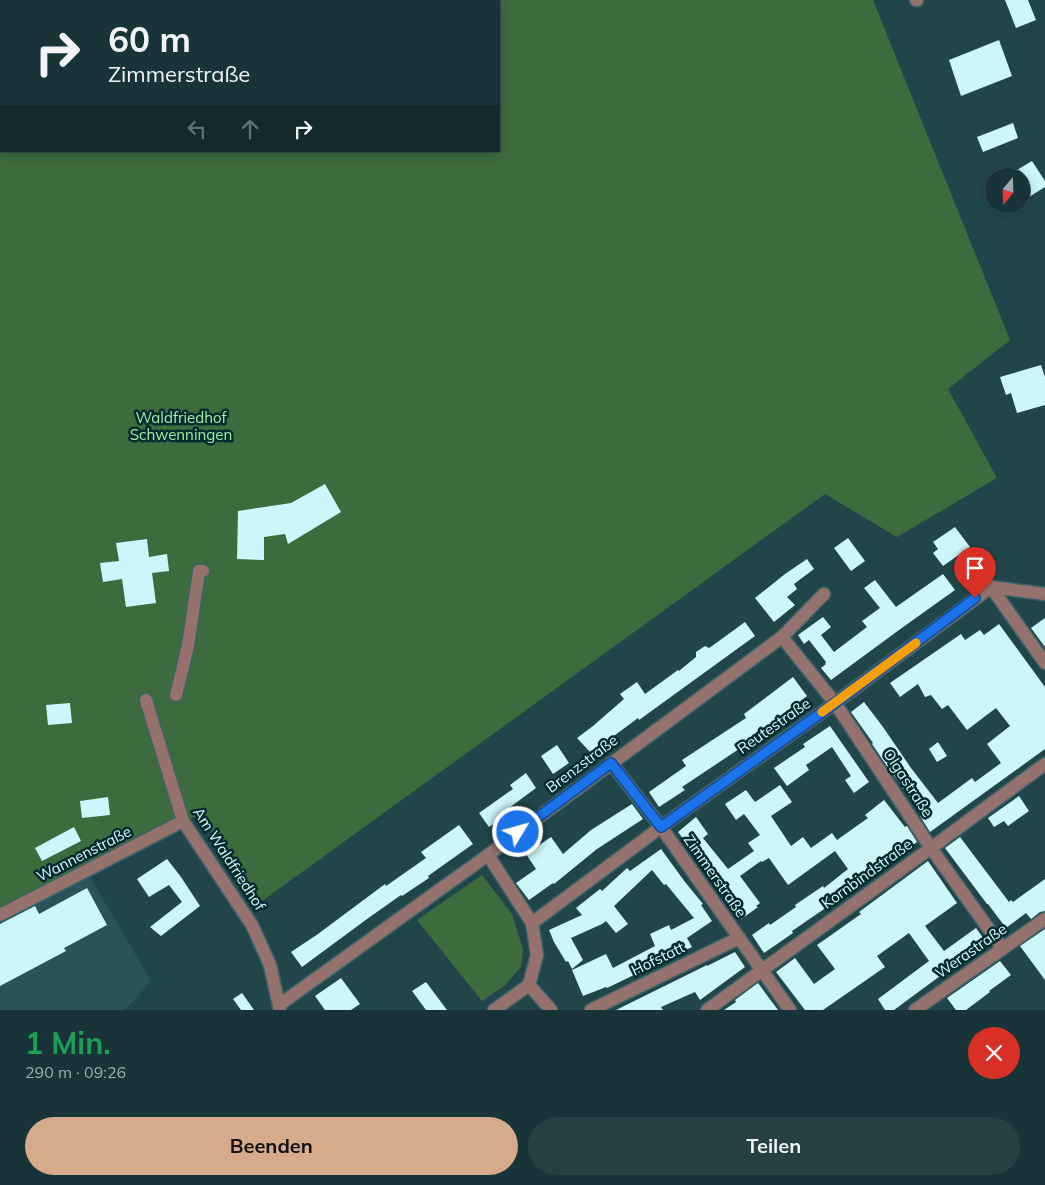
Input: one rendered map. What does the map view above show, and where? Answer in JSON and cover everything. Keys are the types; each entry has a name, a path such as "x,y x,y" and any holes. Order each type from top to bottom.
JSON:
{"street":[{"path":"176,695 188,646 199,571 203,571"},
{"path":"991,587 1045,594"},
{"path":"991,587 1045,663"},
{"name":"Reutestraße","path":"532,923 991,587"},
{"name":"Brenzstraße","path":"280,1008 782,637 824,594"},
{"name":"Olgastraße","path":"782,637 835,703 931,848 1003,949"},
{"name":"Am Waldfriedhof","path":"146,700 183,821 252,925 270,964 280,1008"},
{"name":"Zimmerstraße","path":"611,763 661,827 790,1010"},
{"name":"Kornbindstraße","path":"707,1010 1045,764"},
{"name":"Wannenstraße","path":"0,915 183,821"},
{"path":"488,855 532,923 537,954 529,985 494,1010"},
{"name":"Werastraße","path":"915,1010 1045,919"},
{"name":"Hofstatt","path":"591,1010 739,938"},
{"path":"529,985 551,1010"}],"shaded area":[{"path":"90,877 151,981 125,1010 0,1010 0,921"}],"green space":[{"name":"Waldfriedhof Schwenningen","path":"500,0 873,0 1010,340 948,389 997,478 897,537 825,494 262,901 199,815 0,907 0,152 500,152"},
{"path":"482,875 512,914 523,949 521,967 504,986 482,1001 417,920"}],"building":[{"path":"1005,0 1028,0 1036,20 1016,28"},
{"path":"999,40 1012,76 961,96 949,60"},
{"path":"1013,123 1018,138 983,152 977,137"},
{"path":"1032,161 1045,181 1045,187 1030,196 1030,168 1020,168"},
{"path":"1041,365 1045,377 1045,405 1017,413 1011,393 1006,395 1000,377"},
{"path":"325,484 341,512 288,544 285,534 264,537 264,560 237,559 238,511 291,503"},
{"path":"955,527 970,547 943,566 933,553 938,549 933,542"},
{"path":"848,538 865,561 851,571 834,548"},
{"path":"147,539 149,557 167,554 169,571 152,573 156,603 126,607 122,579 103,582 100,563 119,561 116,543"},
{"path":"807,559 814,569 794,584 797,589 787,597 795,605 774,622 755,598"},
{"path":"943,574 955,590 831,680 821,668 826,662 809,640 804,644 798,635 823,617 831,627 821,635 834,652 867,627 862,621 880,608 864,588 875,580 896,607"},
{"path":"1045,618 1045,647 1031,628"},
{"path":"745,622 755,636 639,720 638,718 591,753 577,738 624,699 620,694 637,682 645,694 696,657 696,652 705,646 709,648"},
{"path":"999,624 1045,687 1045,749 930,832 920,816 923,814 891,772 851,712 864,702 938,803 972,778 975,782 1001,763 987,744 1010,726 996,708 967,730 948,705 942,709 931,695 925,697 918,684 900,697 890,683 961,634 965,640 980,630 984,635"},
{"path":"793,677 807,696 745,745 682,787 685,790 659,807 649,792 686,766 682,760 746,718 744,714"},
{"path":"70,703 72,723 48,725 46,705"},
{"path":"830,726 869,782 854,793 845,780 851,776 832,747 806,765 809,770 787,786 774,768 805,747 803,744"},
{"path":"938,742 947,756 937,762 929,749"},
{"path":"557,745 569,763 553,774 541,756"},
{"path":"526,773 536,788 505,811 507,814 489,827 479,813 513,789 510,785"},
{"path":"780,785 792,802 771,816 791,846 803,837 811,848 832,833 837,840 868,818 865,815 884,800 905,827 907,826 917,842 764,953 752,935 769,923 770,925 823,886 824,888 848,869 835,851 788,885 769,858 761,861 740,876 760,903 756,906 758,907 740,920 678,832 696,817 708,834 703,838 728,869 754,851 748,843 760,835 744,814 736,820 725,804 746,790 755,802"},
{"path":"1019,796 1029,811 1008,826 1004,821 994,827 988,818"},
{"path":"108,797 110,815 82,818 80,801"},
{"path":"632,804 643,819 597,849 554,884 529,900 516,883 536,869 526,854 551,837 563,854 591,830"},
{"path":"459,825 473,844 428,876 429,878 401,895 302,967 291,952 385,884 386,886 426,858 421,852"},
{"path":"74,827 81,841 42,861 35,848"},
{"path":"960,837 1009,902 1011,900 1013,902 1045,879 1045,911 1040,912 1031,919 1026,913 1006,928 945,848"},
{"path":"661,849 703,904 701,905 712,921 687,938 692,947 607,988 583,996 572,970 606,954 613,968 655,946 650,934 669,925 671,930 694,918 652,870 614,906 628,924 616,933 606,921 571,938 583,960 572,969 554,942 549,930 582,915 576,908 600,889 602,891 627,868 630,871"},
{"path":"167,859 200,906 161,936 150,927 182,902 169,885 149,897 137,879"},
{"path":"928,861 957,903 925,926 944,951 976,928 986,942 894,1010 885,1010 878,999 929,961 909,933 877,956 885,967 823,1010 805,1010 776,972 795,958 814,984 835,969 817,945 861,914 859,912"},
{"path":"87,888 107,925 64,948 66,951 0,986 0,924 35,906 39,914"},
{"path":"1045,929 1045,980 1020,946"},
{"path":"735,952 745,967 700,1000 695,992 661,1007 663,1010 616,1010 707,965"},
{"path":"1000,961 1011,975 966,1010 956,1010 947,998"},
{"path":"341,978 360,1004 351,1010 325,1010 315,996"},
{"path":"426,982 447,1010 426,1010 412,991"},
{"path":"758,983 778,1010 724,1010 736,1002 735,1000"},
{"path":"242,993 254,1010 241,1010 233,999"}],"slow traffic":[{"path":"822,712 916,643"}],"route":[{"path":"518,832 611,763 661,827 835,703 975,598"}]}
